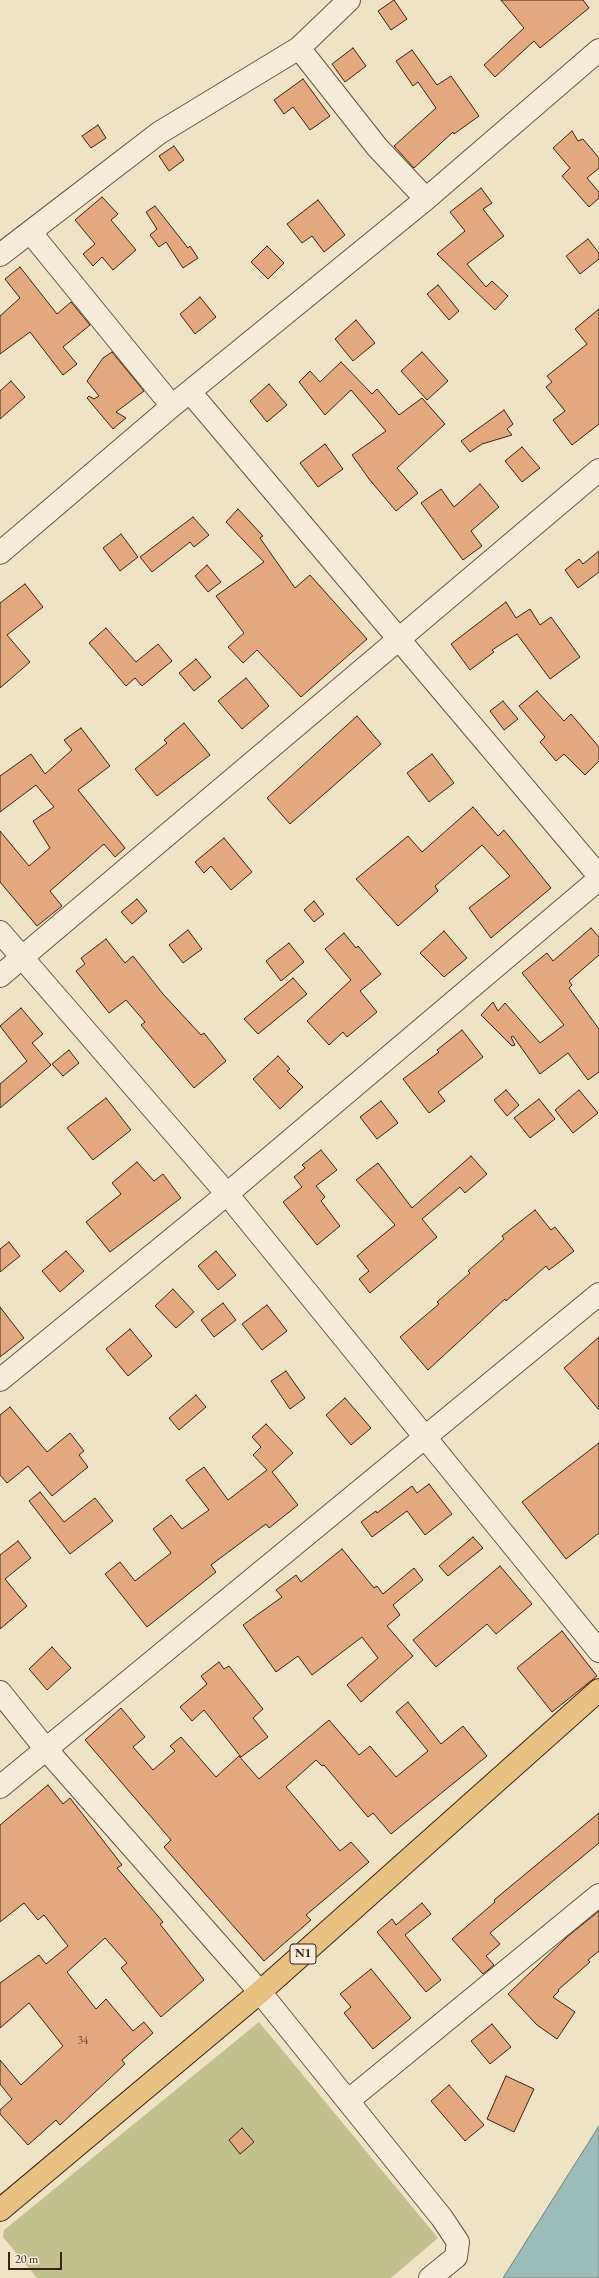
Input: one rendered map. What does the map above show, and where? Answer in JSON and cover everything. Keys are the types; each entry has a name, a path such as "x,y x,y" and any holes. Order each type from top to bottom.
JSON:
{"highway":[{"name":"N1","path":"0,2210 260,1992 599,1690"}],"street":[{"path":"0,255 31,233 159,133 299,48 349,0"},
{"path":"299,48 377,147 426,199"},
{"path":"0,553 172,406 426,199 599,50"},
{"path":"31,233 172,406"},
{"path":"0,1380 227,1194 599,878 190,392"},
{"path":"0,976 399,641 599,470"},
{"path":"0,932 227,1194 424,1438 599,1651"},
{"path":"0,1787 45,1748 599,1294"},
{"path":"0,1692 45,1748 260,1992 349,2100 442,2218 458,2242 456,2257 430,2278"},
{"path":"349,2100 599,1895"}],"green space":[{"path":"259,2022 438,2238 391,2278 37,2278 3,2237 4,2230"}],"water":[{"path":"599,2126 599,2278 503,2278"}],"building":[{"path":"394,0 407,19 391,30 378,11"},
{"path":"501,0 583,0 589,8 540,48 534,41 495,77 484,65 524,28"},
{"path":"353,48 366,66 345,82 332,64"},
{"path":"412,50 437,85 451,76 479,116 454,134 453,132 414,168 394,146 436,108 418,82 413,86 396,61"},
{"path":"303,79 330,116 310,130 293,107 284,114 274,100"},
{"path":"98,125 106,138 91,148 82,136"},
{"path":"572,131 578,141 583,139 599,158 599,168 587,178 599,192 599,198 589,207 562,176 570,168 553,148"},
{"path":"174,146 184,160 169,171 159,156"},
{"path":"481,188 492,203 483,209 504,236 467,264 486,287 492,281 508,296 495,310 437,254 465,231 450,212"},
{"path":"102,197 118,214 111,220 136,250 113,270 102,257 93,266 83,254 95,244 75,220"},
{"path":"318,200 345,235 324,252 312,236 302,243 287,224"},
{"path":"155,206 188,248 190,246 198,258 183,268 166,242 159,247 150,235 157,229 146,212"},
{"path":"588,239 599,253 599,259 580,274 566,256"},
{"path":"267,246 284,263 268,279 251,262"},
{"path":"20,267 57,314 71,302 90,325 63,347 77,364 63,375 30,332 0,354 0,316 20,298 5,279"},
{"path":"438,285 459,311 449,320 427,294"},
{"path":"200,297 216,317 195,334 180,314"},
{"path":"599,309 599,424 572,445 553,420 565,411 546,387 552,382 547,376 587,344 575,329"},
{"path":"356,320 375,343 353,361 335,339"},
{"path":"112,352 144,391 116,412 126,418 113,429 87,398 89,396 94,399 99,396 87,381 103,358"},
{"path":"422,352 448,381 427,400 401,371"},
{"path":"341,362 372,394 377,389 399,415 422,398 445,424 397,468 418,493 396,511 369,479 352,455 386,431 351,390 325,415 299,382 310,371 320,382"},
{"path":"11,381 25,397 0,419 0,391"},
{"path":"269,384 287,405 267,422 250,401"},
{"path":"504,410 513,424 507,429 512,435 482,444 470,452 461,441"},
{"path":"325,444 343,469 318,487 300,463"},
{"path":"522,447 540,468 522,482 505,461"},
{"path":"480,484 499,507 471,531 482,546 463,560 421,503 441,489 454,507"},
{"path":"238,509 263,536 260,538 295,588 310,575 367,639 301,697 257,650 243,663 228,647 244,633 216,596 264,562 226,522"},
{"path":"193,517 209,535 194,547 190,542 152,572 140,557"},
{"path":"121,534 138,557 120,571 103,548"},
{"path":"599,551 599,572 578,588 565,570 579,559 583,564"},
{"path":"207,565 221,582 208,592 195,576"},
{"path":"25,584 43,607 7,635 30,662 0,688 0,603"},
{"path":"506,602 516,618 530,609 540,625 551,617 580,657 550,679 517,634 492,650 494,652 470,670 451,644"},
{"path":"106,628 136,662 158,644 172,661 142,686 135,678 126,686 89,643"},
{"path":"196,659 211,677 194,691 179,673"},
{"path":"246,678 269,706 242,729 218,701"},
{"path":"537,691 564,721 571,714 599,747 599,761 585,775 564,754 556,761 540,742 545,737 519,706"},
{"path":"503,701 518,719 504,730 490,711"},
{"path":"357,716 381,744 290,824 267,798"},
{"path":"184,723 210,755 157,796 135,769 167,743 164,740"},
{"path":"81,728 110,766 78,790 125,848 115,857 104,844 50,891 62,906 37,926 0,882 0,831 29,866 50,848 33,821 54,807 36,785 0,812 0,776 31,754 45,774 72,750 64,740"},
{"path":"432,754 454,783 429,802 407,773"},
{"path":"473,807 498,836 504,830 551,888 491,938 469,908 510,876 482,845 435,886 438,891 398,926 356,879 408,836 422,852"},
{"path":"224,838 252,872 231,890 211,866 204,873 195,862"},
{"path":"137,899 147,911 132,924 121,912"},
{"path":"314,901 324,914 314,922 304,910"},
{"path":"591,928 599,937 599,955 569,981 572,985 569,988 599,1029 599,1072 588,1080 568,1053 540,1074 513,1036 511,1037 515,1045 512,1046 481,1015 493,1002 498,1011 505,1003 540,1043 564,1025 522,973 547,953 553,961"},
{"path":"188,930 202,949 183,963 169,945"},
{"path":"444,931 467,958 444,977 420,953"},
{"path":"344,933 356,948 358,946 381,974 360,991 377,1012 347,1037 343,1032 329,1045 307,1021 351,980 325,949"},
{"path":"106,939 125,963 133,956 163,994 201,1035 204,1033 226,1061 194,1088 141,1025 145,1022 126,1000 109,1013 76,971 85,964 81,958"},
{"path":"289,943 304,962 281,981 266,961"},
{"path":"293,978 307,994 258,1034 244,1019"},
{"path":"21,1008 43,1034 32,1043 51,1065 0,1108 0,1084 27,1061 0,1026"},
{"path":"462,1030 483,1057 438,1092 445,1101 429,1113 403,1079 439,1052 437,1050"},
{"path":"69,1050 79,1063 63,1076 52,1064"},
{"path":"278,1056 290,1069 287,1071 303,1087 280,1109 253,1079"},
{"path":"506,1090 519,1105 507,1116 494,1100"},
{"path":"579,1090 598,1113 573,1133 555,1110"},
{"path":"106,1098 131,1130 93,1160 67,1128"},
{"path":"539,1099 555,1119 530,1138 514,1118"},
{"path":"381,1101 398,1123 377,1139 360,1117"},
{"path":"321,1150 337,1170 316,1186 325,1197 321,1201 340,1226 317,1245 283,1202 302,1187 294,1177 305,1168 302,1165"},
{"path":"471,1156 487,1174 465,1193 460,1187 422,1219 437,1237 370,1293 359,1279 369,1271 357,1256 395,1225 356,1180 378,1163 412,1208"},
{"path":"137,1162 154,1181 163,1174 181,1198 110,1252 86,1222 121,1194 112,1183"},
{"path":"535,1210 551,1230 555,1227 574,1251 549,1270 546,1266 506,1301 505,1299 428,1370 400,1337 439,1304 437,1302 470,1273 468,1271 504,1239 502,1236"},
{"path":"9,1242 20,1256 0,1272 0,1249"},
{"path":"66,1251 84,1271 60,1292 42,1271"},
{"path":"216,1251 236,1275 218,1290 198,1266"},
{"path":"173,1289 194,1312 176,1328 155,1306"},
{"path":"223,1303 236,1320 214,1337 201,1320"},
{"path":"267,1305 287,1331 262,1350 242,1324"},
{"path":"0,1307 24,1338 0,1357"},
{"path":"130,1329 152,1356 128,1376 106,1349"},
{"path":"599,1337 599,1410 564,1368"},
{"path":"286,1371 305,1398 290,1409 271,1381"},
{"path":"196,1395 206,1407 179,1430 169,1418"},
{"path":"345,1398 371,1428 351,1445 326,1415"},
{"path":"10,1407 47,1452 70,1433 84,1451 79,1455 88,1467 52,1496 28,1466 7,1483 0,1475 0,1415"},
{"path":"266,1424 293,1453 272,1472 298,1505 269,1528 266,1524 211,1565 216,1572 147,1627 105,1574 120,1562 135,1581 171,1553 153,1529 171,1515 182,1529 209,1510 186,1480 204,1467 228,1500 267,1470 253,1455 261,1447 252,1437"},
{"path":"599,1443 599,1533 566,1559 522,1502"},
{"path":"429,1484 452,1514 425,1535 407,1511 372,1537 361,1522 376,1511 377,1513 412,1486 417,1493"},
{"path":"40,1492 64,1522 95,1498 113,1521 70,1554 29,1501"},
{"path":"473,1537 483,1548 448,1576 439,1566"},
{"path":"18,1541 31,1558 5,1579 27,1606 0,1629 0,1555"},
{"path":"342,1549 374,1588 377,1586 383,1594 414,1568 423,1580 393,1605 400,1615 387,1626 413,1656 361,1702 347,1685 378,1658 362,1637 312,1675 298,1656 276,1672 243,1625 282,1597 276,1590 296,1575 301,1582"},
{"path":"500,1566 532,1604 496,1634 487,1624 436,1667 413,1640"},
{"path":"562,1631 597,1676 552,1712 517,1668"},
{"path":"52,1647 71,1668 47,1690 29,1669"},
{"path":"219,1662 224,1669 229,1666 263,1709 253,1718 268,1737 241,1757 204,1710 192,1721 180,1707 207,1684 201,1676"},
{"path":"408,1702 441,1744 463,1726 487,1756 391,1834 373,1813 368,1817 324,1765 322,1766 316,1760 286,1787 340,1851 351,1842 369,1862 306,1915 311,1920 264,1961 164,1847 171,1840 85,1740 121,1708 145,1737 133,1747 153,1770 175,1751 170,1746 181,1737 216,1777 239,1756 259,1779 329,1720 359,1755 370,1746 396,1777 428,1751 396,1712"},
{"path":"48,1785 63,1804 70,1798 122,1865 117,1868 163,1922 160,1924 204,1980 161,2017 121,1968 127,1963 105,1938 67,1972 96,2009 106,1999 133,2031 144,2022 153,2033 122,2060 125,2064 60,2125 56,2120 28,2145 0,2114 0,2110 12,2099 0,2084 0,2060 21,2085 63,2046 29,2003 0,2028 0,1983 39,1955 46,1964 68,1946 44,1915 38,1920 24,1903 0,1922 0,1825"},
{"path":"599,1813 599,1843 490,1933 500,1944 486,1956 494,1965 483,1974 452,1939 495,1902 494,1900"},
{"path":"422,1903 431,1914 405,1935 441,1980 426,1992 377,1932 392,1919 396,1925"},
{"path":"599,1911 599,1951 588,1960 590,1962 558,1990 559,1991 553,1997 575,2012 557,2039 537,2025 508,1994 567,1937"},
{"path":"371,1969 411,2018 373,2049 344,2013 351,2007 340,1994"},
{"path":"492,2024 511,2047 490,2064 471,2041"},
{"path":"506,2076 534,2089 514,2132 487,2119"},
{"path":"449,2085 484,2125 465,2141 431,2101"},
{"path":"242,2128 254,2142 240,2154 229,2140"}]}
